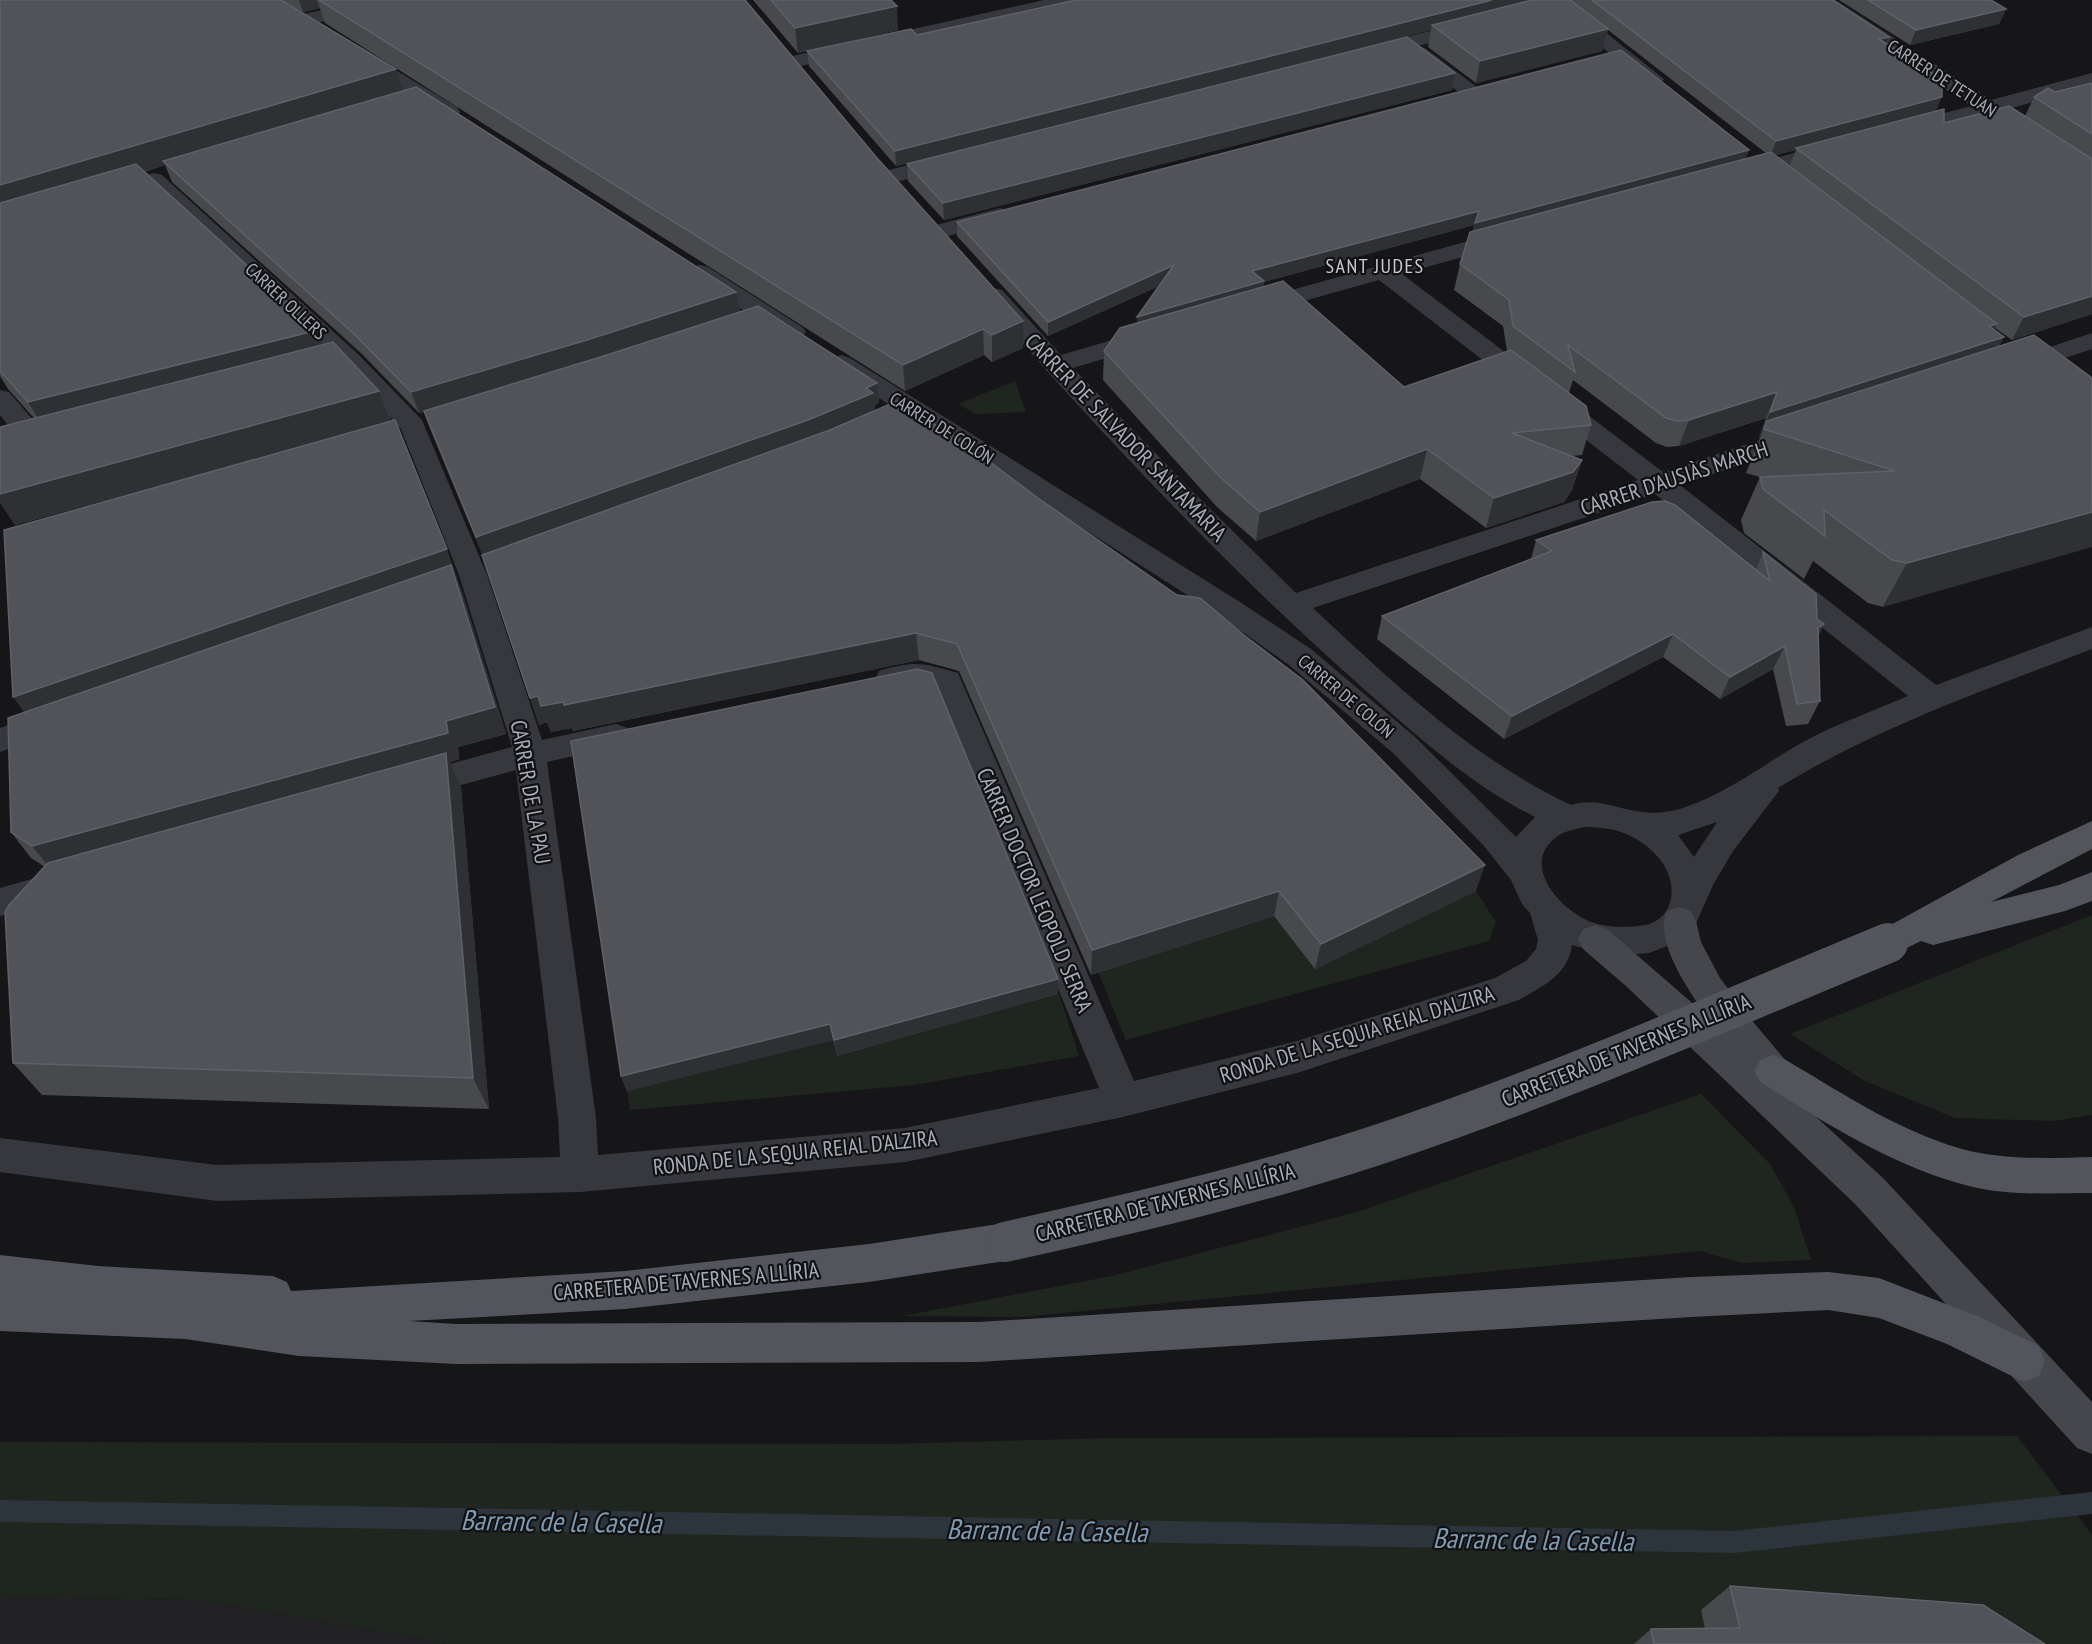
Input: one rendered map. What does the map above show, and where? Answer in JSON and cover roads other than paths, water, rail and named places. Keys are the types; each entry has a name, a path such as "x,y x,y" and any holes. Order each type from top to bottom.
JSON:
{"main road":[{"name":"CARRETERA DE TAVERNES A LLÍRIA","path":"404,1302 625,1290 869,1263 1005,1242 1244,1185 1376,1145 1524,1094 1888,944 2030,864 2092,834"},
{"name":"CARRETERA DE TAVERNES A LLÍRIA","path":"1888,944 2065,897 2092,886"},
{"path":"1684,911 1680,936 1688,958 1715,999 1869,1191 2081,1421"},
{"path":"1595,939 1639,976 1869,1191"},
{"path":"1773,1071 1861,1123 1921,1151 1958,1165 2004,1174 2092,1175"},
{"path":"0,1274 98,1285 404,1302"},
{"path":"0,1311 185,1319 299,1336 456,1344 979,1342 1691,1297 1828,1291 1879,1298 1962,1330 2024,1361"},
{"path":"185,1319 404,1302"}],"street":[{"path":"400,0 292,16 466,123"},
{"path":"792,62 1048,2 1071,0"},
{"name":"CARRER DE TETUAN","path":"1822,0 2017,126"},
{"path":"1532,11 1556,2 1669,91"},
{"path":"1349,58 1498,20"},
{"path":"1406,43 1472,92"},
{"path":"1601,60 1623,54"},
{"path":"1877,138 2092,79"},
{"path":"1449,98 1493,87"},
{"path":"404,104 426,97"},
{"path":"1721,179 1855,144"},
{"path":"1743,150 1790,186"},
{"path":"969,156 881,168 930,224 1016,211"},
{"name":"CARRER OLLERS","path":"155,179 351,361 412,426"},
{"path":"1238,312 1529,231"},
{"name":"CARRER DE COLÓN","path":"686,264 912,410 1246,619 1300,657 1404,745 1496,837 1524,871"},
{"path":"1382,271 1659,482 1931,698"},
{"name":"CARRER DE SALVADOR SANTAMARIA","path":"975,275 1054,365 1246,564 1353,663 1443,738 1521,795 1565,817"},
{"path":"732,326 766,315"},
{"path":"1054,365 1171,332"},
{"path":"1988,375 2012,357 2092,341"},
{"path":"2012,357 2048,384"},
{"path":"326,368 351,361"},
{"path":"0,398 48,438 7,450"},
{"path":"882,423 912,410"},
{"name":"CARRER DE LA PAU","path":"412,426 472,575 530,754 577,1118 580,1174"},
{"name":"CARRER D'AUSIÀS MARCH","path":"1291,605 1817,431"},
{"path":"1788,765 1745,808 1720,839 1684,911 1667,932 1652,939 1615,943 1595,939 1569,928 1547,913 1536,899 1524,871 1527,850 1538,832 1565,817 1601,814 1639,825 1668,825 1690,819 1748,790 1788,765 1834,740 1931,698 2092,638"},
{"name":"CARRER DOCTOR LEOPOLD SERRA","path":"861,685 919,673 947,681 1123,1100"},
{"path":"0,740 71,715"},
{"path":"380,795 530,754 644,730"},
{"path":"1639,825 1668,845 1687,872 1690,886 1684,911"},
{"path":"0,902 90,876"},
{"name":"RONDA DE LA SEQUIA REIAL D'ALZIRA","path":"0,1155 217,1183 580,1174 904,1145 1123,1100 1297,1057 1506,989 1539,971 1553,954 1555,940 1547,913"}],"waterway":[{"name":"Barranc de la Casella","path":"0,1511 1734,1542 2092,1503"}],"district":[{"name":"SANT JUDES","path":"1375,266"}]}
